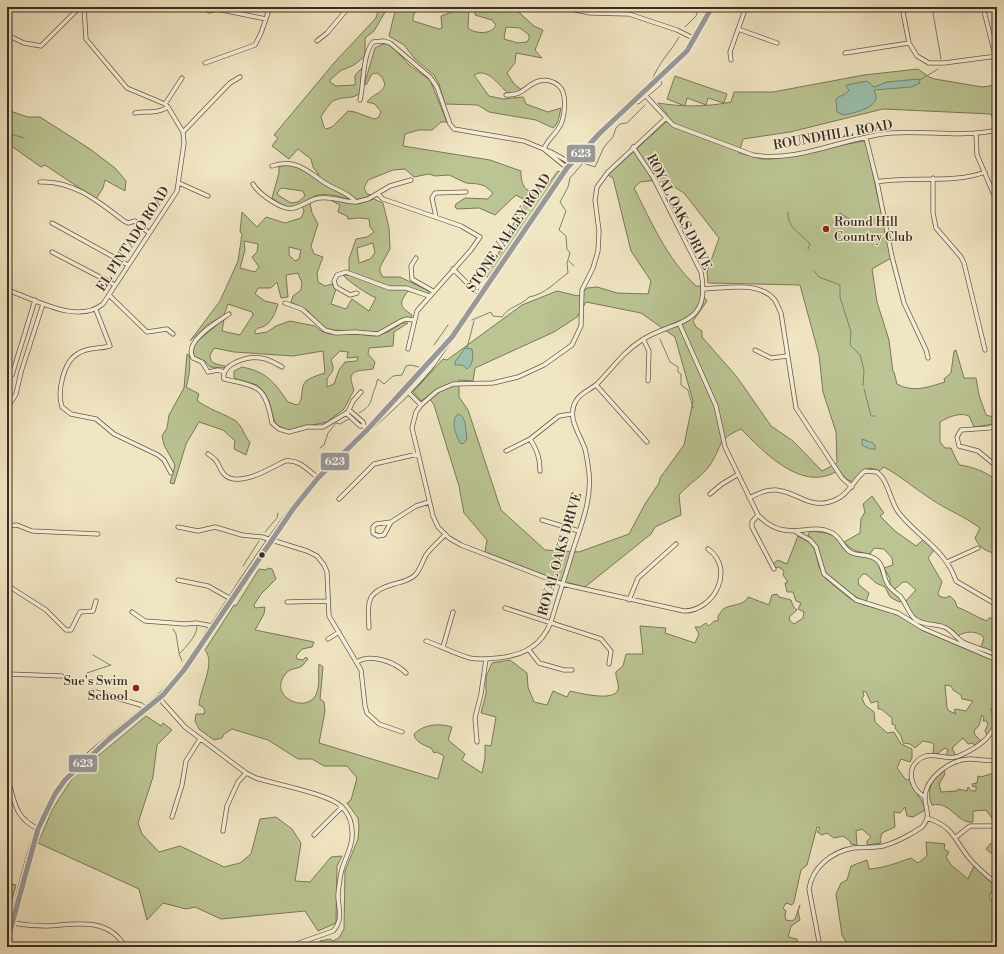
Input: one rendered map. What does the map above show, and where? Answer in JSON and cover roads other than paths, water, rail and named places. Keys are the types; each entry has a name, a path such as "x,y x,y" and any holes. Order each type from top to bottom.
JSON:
{"street":[{"path":"7,35 24,44 41,46 80,7"},
{"path":"84,7 86,39 127,88 167,106 183,132 230,83 240,77"},
{"path":"205,63 255,45 270,7"},
{"path":"317,41 327,33 349,7"},
{"path":"560,7 590,13 629,14 677,30 695,39"},
{"path":"614,7 615,13"},
{"name":"STONE VALLEY ROAD","path":"7,942 38,829 55,794 69,776 108,740 159,698 184,670 271,540 318,478 366,428 427,371 452,337 567,168 601,132 645,94 687,51 712,7"},
{"path":"731,60 730,52 746,7"},
{"path":"902,7 909,43 917,56 929,63 944,64 996,55 983,7"},
{"path":"209,11 217,9 266,19"},
{"path":"738,29 777,43"},
{"path":"360,100 369,48 372,42 384,41 396,46 435,82 450,124 454,129 514,139 532,144 571,163"},
{"path":"845,53 909,43"},
{"path":"135,113 146,111 156,113 167,106 182,78"},
{"path":"506,95 518,94 541,80 551,81 560,87 565,96 560,125 548,139 544,149"},
{"name":"ROUNDHILL ROAD","path":"645,94 673,124 753,155 766,157 797,153 891,133 976,134 997,130"},
{"path":"666,118 633,147 603,178 597,187 595,200 599,230 598,251 593,268 582,290 580,326 572,345 544,365 518,377 493,383 453,384 437,391 421,405 413,421 413,435 429,502 436,523 445,535 461,545 562,584 684,611 695,609 706,603 716,591 721,574 717,558 708,549"},
{"name":"EL PINTADO ROAD","path":"7,290 72,313 96,310 103,304 177,192 184,143 183,132"},
{"path":"976,134 978,154 997,202"},
{"path":"866,138 877,182 892,257 904,303 926,350 928,358"},
{"name":"ROYAL OAKS DRIVE","path":"426,641 469,658 486,659 517,655 529,650 541,640 551,622 587,506 589,474 585,450 572,414 576,400 596,384 618,361 643,339 680,324 692,316 700,304 704,289 701,272 653,177 633,147"},
{"path":"544,149 567,168"},
{"path":"272,166 283,163 295,164 318,176 325,183 344,191 356,202"},
{"path":"877,182 898,178 972,177 985,172"},
{"path":"933,178 933,220 936,228 961,257 964,263 985,350"},
{"path":"253,184 257,190 286,209 293,209 318,198 332,197 356,202 368,199 390,186 412,180"},
{"path":"40,182 50,181 77,188 124,221 128,223 135,221 149,233"},
{"path":"179,183 208,196"},
{"path":"436,217 432,198 434,193 466,192"},
{"path":"378,194 384,199 461,226 480,237 471,250 433,291 417,311 408,350"},
{"path":"52,224 128,265"},
{"path":"52,252 115,285"},
{"path":"416,258 411,266 412,279 433,291"},
{"path":"453,269 472,288 481,294"},
{"path":"357,293 350,295 341,290 334,284 335,278 341,272 346,272 389,288 406,288 430,296"},
{"path":"704,289 750,287 764,292 775,300 781,313 796,408 842,478 852,487"},
{"path":"109,295 146,332 167,329 173,334"},
{"path":"12,375 35,300"},
{"path":"8,407 16,394 21,372 43,304"},
{"path":"285,304 302,309 325,330 336,333 355,332 378,334 406,319 414,320"},
{"path":"96,310 110,346 88,350 73,357 69,364 60,392 62,407 71,414 96,419 114,434 158,455 164,460 171,473"},
{"path":"224,372 218,370 208,372 202,362 193,358 191,350 194,341 229,314"},
{"path":"680,324 716,406 725,447 737,475 758,514 769,525 776,528 795,532 818,530 830,532 837,536 844,546 852,553 874,558 882,567 888,585 900,597 907,608 920,622 942,627 952,632 962,642 997,655"},
{"path":"643,339 649,351 648,381"},
{"path":"755,350 771,358 787,356"},
{"path":"224,372 238,361 252,358 272,360 282,367"},
{"path":"224,372 224,379 246,383 259,390 269,405 272,423 279,429 292,432 307,427 323,427 348,412 353,401 361,392"},
{"path":"596,384 647,442"},
{"path":"407,391 421,405"},
{"path":"348,412 363,422 366,428"},
{"path":"506,451 530,439 559,416 572,414"},
{"path":"995,465 978,450 962,448 957,442 957,437 962,430 989,428 997,425"},
{"path":"530,439 537,450 540,460 540,471"},
{"path":"208,454 217,460 224,474 236,480 244,480 288,461 299,463 318,478"},
{"path":"339,499 374,464 418,454"},
{"path":"750,498 765,490 776,490 810,502 824,503 837,499 852,487 863,473 868,471 878,472 898,513 941,552 956,581 997,605"},
{"path":"710,494 722,484 737,475"},
{"path":"391,522 384,535 377,536 373,532 373,526 376,524 391,522 416,506 429,502"},
{"path":"758,514 752,522 752,527 774,569"},
{"path":"542,520 579,531"},
{"path":"7,526 17,526 32,531 98,534"},
{"path":"178,527 198,531 215,527 242,535 257,536 312,553 321,560 327,572 327,601 329,616 357,662 363,676 365,706 371,718 383,726 402,732"},
{"path":"795,532 813,543 818,551 822,570 838,586 860,602 901,614 933,633 997,660"},
{"path":"370,628 368,606 374,593 379,588 405,581 413,577 420,568 427,554 445,535"},
{"path":"629,600 638,578 676,544"},
{"path":"947,562 978,548"},
{"path":"178,580 208,586 231,599"},
{"path":"7,585 46,610 66,630 71,630 80,612 93,611 96,602"},
{"path":"287,602 327,601"},
{"path":"505,608 601,639 610,651 609,664"},
{"path":"901,614 907,608"},
{"path":"132,612 145,622 185,624 196,622 213,626"},
{"path":"444,647 453,612"},
{"path":"328,639 338,632"},
{"path":"529,650 535,659 540,663 564,670 572,670"},
{"path":"357,662 364,657 372,658 400,667 406,672"},
{"path":"477,742 475,718 481,694 486,659"},
{"path":"7,674 62,676"},
{"path":"92,691 142,705 147,709"},
{"path":"159,698 185,727 246,772 262,780 326,798 342,808 348,815 352,825 352,839 341,870 338,896 340,917 338,926 333,931 288,947"},
{"path":"925,797 916,791 912,782 911,773 916,763 926,756 934,755 953,758 968,751 983,742 997,724"},
{"path":"172,817 182,786 182,773 186,761 200,739"},
{"path":"968,751 970,759"},
{"path":"820,947 809,889 810,880 815,870 831,858 846,850 885,845 918,830 927,818 928,812 925,797 929,783 936,773 959,761 970,759 983,761 997,760"},
{"path":"223,831 227,806 238,782 246,772"},
{"path":"7,776 16,810 27,823 38,829"},
{"path":"314,835 342,808"},
{"path":"927,818 943,825 956,837 970,860 997,884"},
{"path":"956,837 970,826 997,826"},
{"path":"12,923 32,926 79,923 98,924 113,932 125,947"}],"waterway":[{"path":"685,27 696,16 699,7"},
{"path":"932,7 941,59"},
{"path":"652,81 657,69 679,37"},
{"path":"920,80 938,69"},
{"path":"472,320 491,312 493,316 502,317 508,310 529,297 545,290 568,273 567,263 570,253 567,249 566,236 559,230 566,211 560,202 568,187 570,178 583,163 595,167 604,147 613,137 616,128 620,124 627,123 645,105"},
{"path":"7,133 24,138"},
{"path":"788,212 788,218 792,227 810,244 808,249"},
{"path":"569,261 574,266"},
{"path":"814,271 819,277 840,285 840,297 851,332 850,345 860,355 864,370 863,386"},
{"path":"467,348 474,321"},
{"path":"434,345 448,325"},
{"path":"660,339 670,362 678,367 678,372 681,374 681,385 688,390 693,408"},
{"path":"359,413 369,405 378,379 384,384 393,376 402,375 406,366 411,365 419,367"},
{"path":"864,389 871,416 875,416"},
{"path":"320,448 324,445 328,433 336,423 340,424 349,419"},
{"path":"265,532 277,518 278,513"},
{"path":"243,566 259,541"},
{"path":"182,661 179,654 193,638 197,627"},
{"path":"173,629 176,634 179,653"},
{"path":"93,655 110,665"},
{"path":"87,673 111,665"}],"place":[{"name":"Round Hill Country Club","path":"826,229"},
{"name":"Sue's Swim School","path":"136,688"}]}
